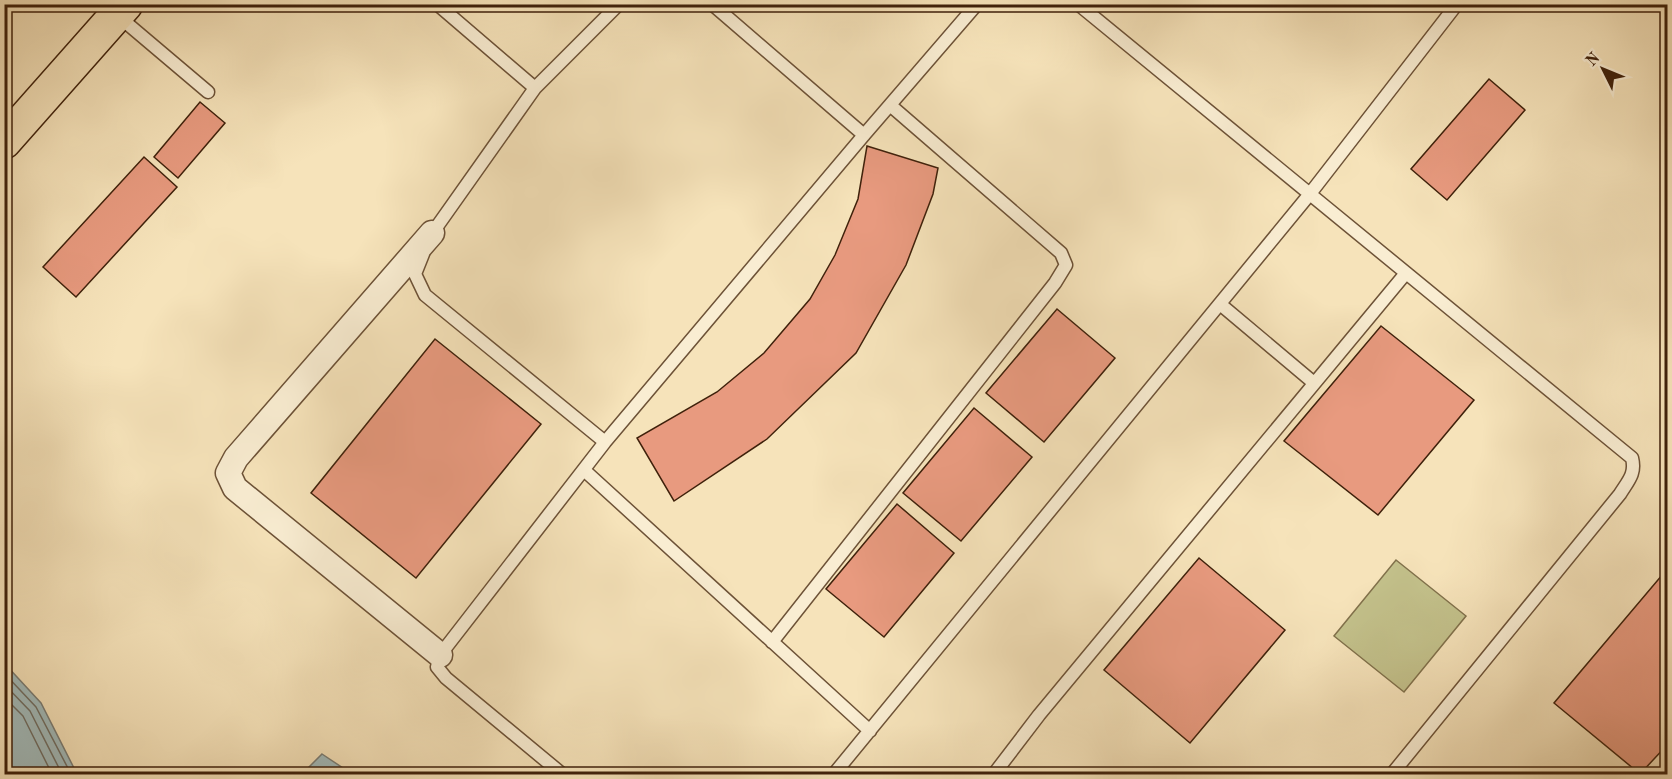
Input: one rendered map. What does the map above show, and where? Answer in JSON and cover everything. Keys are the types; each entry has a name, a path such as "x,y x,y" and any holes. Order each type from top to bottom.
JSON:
{"highway":[{"path":"4,142 121,9"}],"street":[{"path":"432,233 236,458 228,473 236,488 440,655"}],"lane":[{"path":"437,4 535,88"},
{"path":"605,442 425,295 415,274 432,233 535,88 620,4"},
{"path":"712,4 864,135"},
{"path":"562,774 446,678 437,667 440,655 605,442 977,4"},
{"path":"1077,4 1632,458 1635,467 1631,478 1620,494 1392,774"},
{"path":"834,774 1309,195 1457,4"},
{"path":"121,9 208,92"},
{"path":"772,642 1066,265 1061,253 890,105"},
{"path":"994,774 1039,715 1406,273"},
{"path":"1220,304 1314,383"},
{"path":"584,470 870,731"}],"shaded area":[{"path":"1396,560 1466,616 1404,692 1334,636"}],"water":[{"path":"5,664 41,703 77,774 5,774"},
{"path":"322,754 352,774 302,774"}],"building":[{"path":"1489,79 1525,110 1447,200 1411,169"},
{"path":"200,102 225,123 178,178 154,157"},
{"path":"867,146 938,168 933,194 906,265 856,353 767,439 674,501 637,438 717,392 764,353 810,299 835,255 858,199"},
{"path":"144,157 177,187 76,297 43,267"},
{"path":"1057,309 1115,358 1044,442 986,393"},
{"path":"1381,326 1474,400 1378,515 1284,441"},
{"path":"435,339 541,424 416,578 311,493"},
{"path":"974,408 1032,457 961,541 903,493"},
{"path":"897,504 954,553 884,637 826,589"},
{"path":"1199,558 1285,630 1190,743 1104,670"},
{"path":"1668,568 1668,744 1640,774 1554,703"}]}
